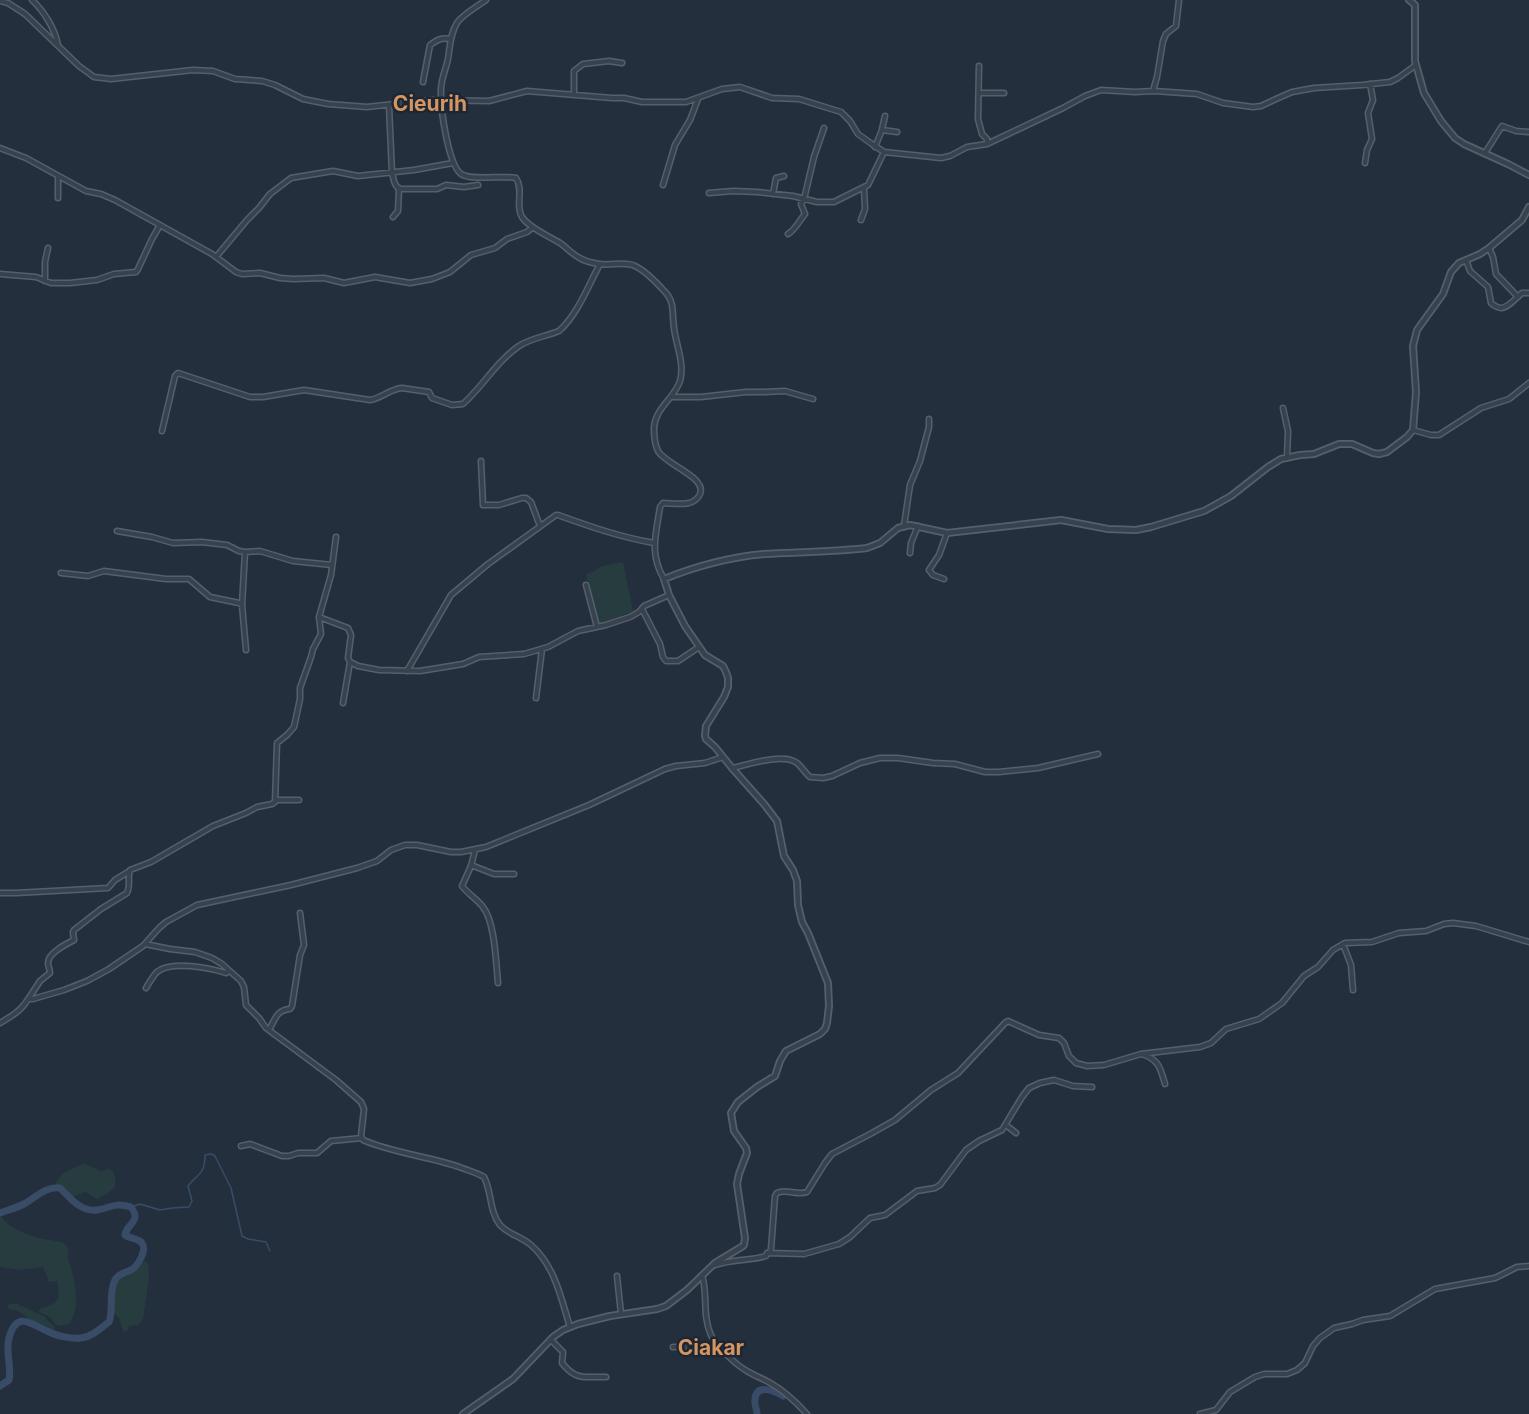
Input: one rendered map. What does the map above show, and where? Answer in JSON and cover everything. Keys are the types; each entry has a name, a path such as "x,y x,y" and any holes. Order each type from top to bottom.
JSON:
{"street":[{"path":"32,0 38,5 54,31 58,46"},
{"path":"463,1414 513,1379 558,1334 578,1324 666,1306 687,1290 711,1266 743,1246 745,1243 737,1184 747,1153 734,1131 731,1113 738,1102 775,1076 786,1051 823,1032 827,1023 829,1006 828,983 808,933 801,922 796,881 793,870 784,856 777,821 706,739 705,729 726,692 728,678 723,666 705,655 685,626 669,595 654,553 663,502 688,504 700,495 701,488 696,479 670,463 659,451 655,435 655,421 659,412 673,397 681,379 682,368 672,304 668,294 636,266 586,261 533,227 521,215 519,184 516,178 467,176 458,171 453,163 441,101 441,84 457,23 486,0"},
{"path":"1153,91 1163,40 1166,34 1176,26 1179,0"},
{"path":"1409,0 1415,5 1416,65 1424,93 1441,121 1455,138 1464,144 1529,175"},
{"path":"0,1 8,3 25,14 79,66 94,76 111,80 193,70 213,71 235,79 262,81 275,85 303,99 366,107 431,100 489,101 527,91 624,98 642,102 686,102 722,89 740,87 772,98 799,99 841,112 858,134 884,152 941,158 967,147 987,144 1101,90 1197,94 1223,103 1253,107 1303,90 1390,82 1416,65"},
{"path":"423,82 430,45 437,39 451,39"},
{"path":"574,95 574,71 580,65 609,61 622,63"},
{"path":"979,66 978,121 982,134 987,139 987,144"},
{"path":"1365,163 1372,139 1368,113 1373,100 1370,84"},
{"path":"979,93 1004,93"},
{"path":"663,185 675,145 690,120 699,98"},
{"path":"389,106 392,173 399,189 398,210 393,217"},
{"path":"875,147 885,116"},
{"path":"1485,153 1502,126 1517,132 1529,132"},
{"path":"788,234 795,229 805,214 801,205 824,128"},
{"path":"882,130 897,132"},
{"path":"0,148 26,158 86,191 101,194 115,201 242,274 260,273 293,279 324,278 344,282 375,276 410,283 432,279 450,272 471,255 495,248 507,239 528,232 533,227"},
{"path":"710,193 733,191 773,194 817,202 834,202 870,183 884,152"},
{"path":"216,257 270,194 289,179 333,171 356,177 453,163"},
{"path":"58,176 58,198"},
{"path":"773,194 776,178 784,176"},
{"path":"399,189 437,189 446,186 478,185"},
{"path":"861,220 865,206 864,188"},
{"path":"664,579 709,564 762,555 867,548 880,543 898,528 904,526 918,526 947,533 1061,520 1108,529 1136,530 1192,515 1215,505 1231,496 1275,461 1314,454 1339,444 1352,444 1379,454 1387,452 1413,430 1416,392 1413,346 1417,330 1435,307 1443,294 1451,272 1459,263 1489,248 1522,220 1529,207"},
{"path":"0,274 36,277 51,283 70,283 135,272 160,225"},
{"path":"45,281 48,248"},
{"path":"1489,248 1495,272 1518,297"},
{"path":"1466,260 1470,271 1488,287 1492,304 1501,308 1522,293 1529,292"},
{"path":"162,432 175,376 178,373 255,398 304,390 370,400 400,388 429,392 432,398 452,405 463,404 494,368 518,347 560,331 576,309 600,264"},
{"path":"1413,430 1439,435 1482,408 1509,399 1529,383"},
{"path":"673,397 784,391 813,399"},
{"path":"1284,408 1288,431 1287,458"},
{"path":"904,526 910,485 920,461 929,419"},
{"path":"481,461 483,505 499,505 522,498 529,499 540,526"},
{"path":"407,671 451,595 488,564 554,517 558,515 620,537 654,543"},
{"path":"910,553 911,543 918,526"},
{"path":"117,531 173,543 202,542 227,545 245,552 260,551 293,561 332,566"},
{"path":"944,579 933,575 929,570 939,555 947,533"},
{"path":"276,800 277,743 294,727 300,700 300,688 321,632 319,617 331,575 336,537"},
{"path":"245,552 242,605 246,651"},
{"path":"61,573 88,576 104,572 189,579 210,597 242,605"},
{"path":"586,585 597,627"},
{"path":"350,662 358,666 380,670 430,670 463,664 479,657 524,654 542,649 578,631 630,617 644,606 669,595"},
{"path":"642,609 666,661 678,661 699,647"},
{"path":"319,617 348,628 351,635 348,654 350,662 343,703"},
{"path":"536,698 542,649"},
{"path":"732,768 787,759 797,762 810,777 823,778 868,760 888,758 955,764 985,772 999,772 1038,768 1098,754"},
{"path":"28,999 59,992 109,969 145,944 166,922 197,905 357,868 377,861 402,845 417,845 451,852 486,847 581,808 670,767 705,763 723,757"},
{"path":"0,893 108,888 115,880 132,869 151,862 213,826 257,807 272,804 276,800 299,800"},
{"path":"475,850 462,886 484,908 489,917 498,983"},
{"path":"471,865 494,874 514,874"},
{"path":"0,1023 16,1014 40,981 50,973 48,961 60,946 74,940 74,930 127,893 130,885 129,872"},
{"path":"269,1030 280,1011 290,1009 292,1006 300,955 304,945 300,914"},
{"path":"711,1266 728,1261 757,1259 766,1256 771,1249 777,1192 801,1194 807,1192 832,1154 895,1120 931,1090 958,1073 1006,1022 1012,1022 1039,1035 1059,1038 1063,1041 1072,1059 1082,1065 1104,1065 1141,1054 1205,1046 1226,1029 1263,1017 1285,1001 1304,976 1318,968 1333,950 1343,944 1372,942 1402,932 1426,931 1453,922 1476,926 1529,942"},
{"path":"145,944 200,953 218,962 229,971 242,983 247,1007 269,1030 336,1080 361,1102 364,1113 362,1138"},
{"path":"1343,944 1351,965 1353,990"},
{"path":"146,988 156,973 171,967 200,967 226,973 229,971"},
{"path":"1141,1054 1149,1056 1158,1063 1165,1084"},
{"path":"767,1253 804,1254 844,1242 870,1218 885,1215 917,1191 940,1185 966,1150 979,1141 1001,1132 1029,1088 1054,1080 1073,1086 1092,1087"},
{"path":"1006,1125 1016,1132"},
{"path":"241,1146 250,1144 287,1157 297,1153 317,1153 332,1141 362,1138 375,1144 477,1173 484,1178 493,1212 500,1225 529,1243 547,1263 556,1282 570,1327"},
{"path":"1200,1414 1216,1410 1230,1392 1254,1377 1264,1374 1287,1374 1297,1370 1305,1363 1313,1346 1320,1338 1334,1328 1390,1316 1435,1289 1495,1278 1520,1266 1529,1266"},
{"path":"702,1275 711,1337 745,1370 771,1383 793,1398 807,1414"},
{"path":"617,1276 621,1314"},
{"path":"551,1340 563,1352 562,1363 572,1373 582,1378 606,1377"},
{"path":"673,1347 697,1346 725,1353"}],"green space":[{"path":"623,562 633,611 598,625 586,574 602,566"},
{"path":"82,1164 101,1171 108,1169 113,1171 115,1186 113,1189 97,1199 85,1192 73,1197 57,1185 56,1182 62,1174"},
{"path":"0,1216 9,1225 26,1234 64,1243 69,1250 68,1258 76,1292 76,1306 69,1324 59,1326 50,1317 39,1312 40,1309 55,1303 59,1297 57,1281 49,1282 43,1267 20,1270 0,1267"},
{"path":"145,1261 148,1264 149,1279 143,1319 138,1325 129,1326 124,1333 119,1318 113,1313 108,1295 116,1279 134,1270"},
{"path":"17,1304 45,1317 55,1326 54,1331 48,1334 34,1328 27,1317 18,1311 9,1309 7,1306"}],"waterway":[{"path":"131,1207 140,1204 160,1210 189,1207 192,1201 188,1186 202,1170 205,1155 211,1154 215,1156 231,1188 242,1236 266,1242 270,1251"},
{"path":"0,1213 24,1204 45,1191 60,1188 76,1204 86,1209 97,1210 116,1205 131,1207 135,1216 125,1235 140,1241 144,1249 134,1268 119,1275 115,1280 109,1322 93,1334 81,1338 69,1338 31,1323 16,1324 8,1343 9,1380 0,1386"},
{"path":"757,1414 755,1401 759,1391 766,1390 783,1396"}],"district":[{"name":"Cieurih","path":"430,103"},
{"name":"Ciakar","path":"711,1347"}]}
